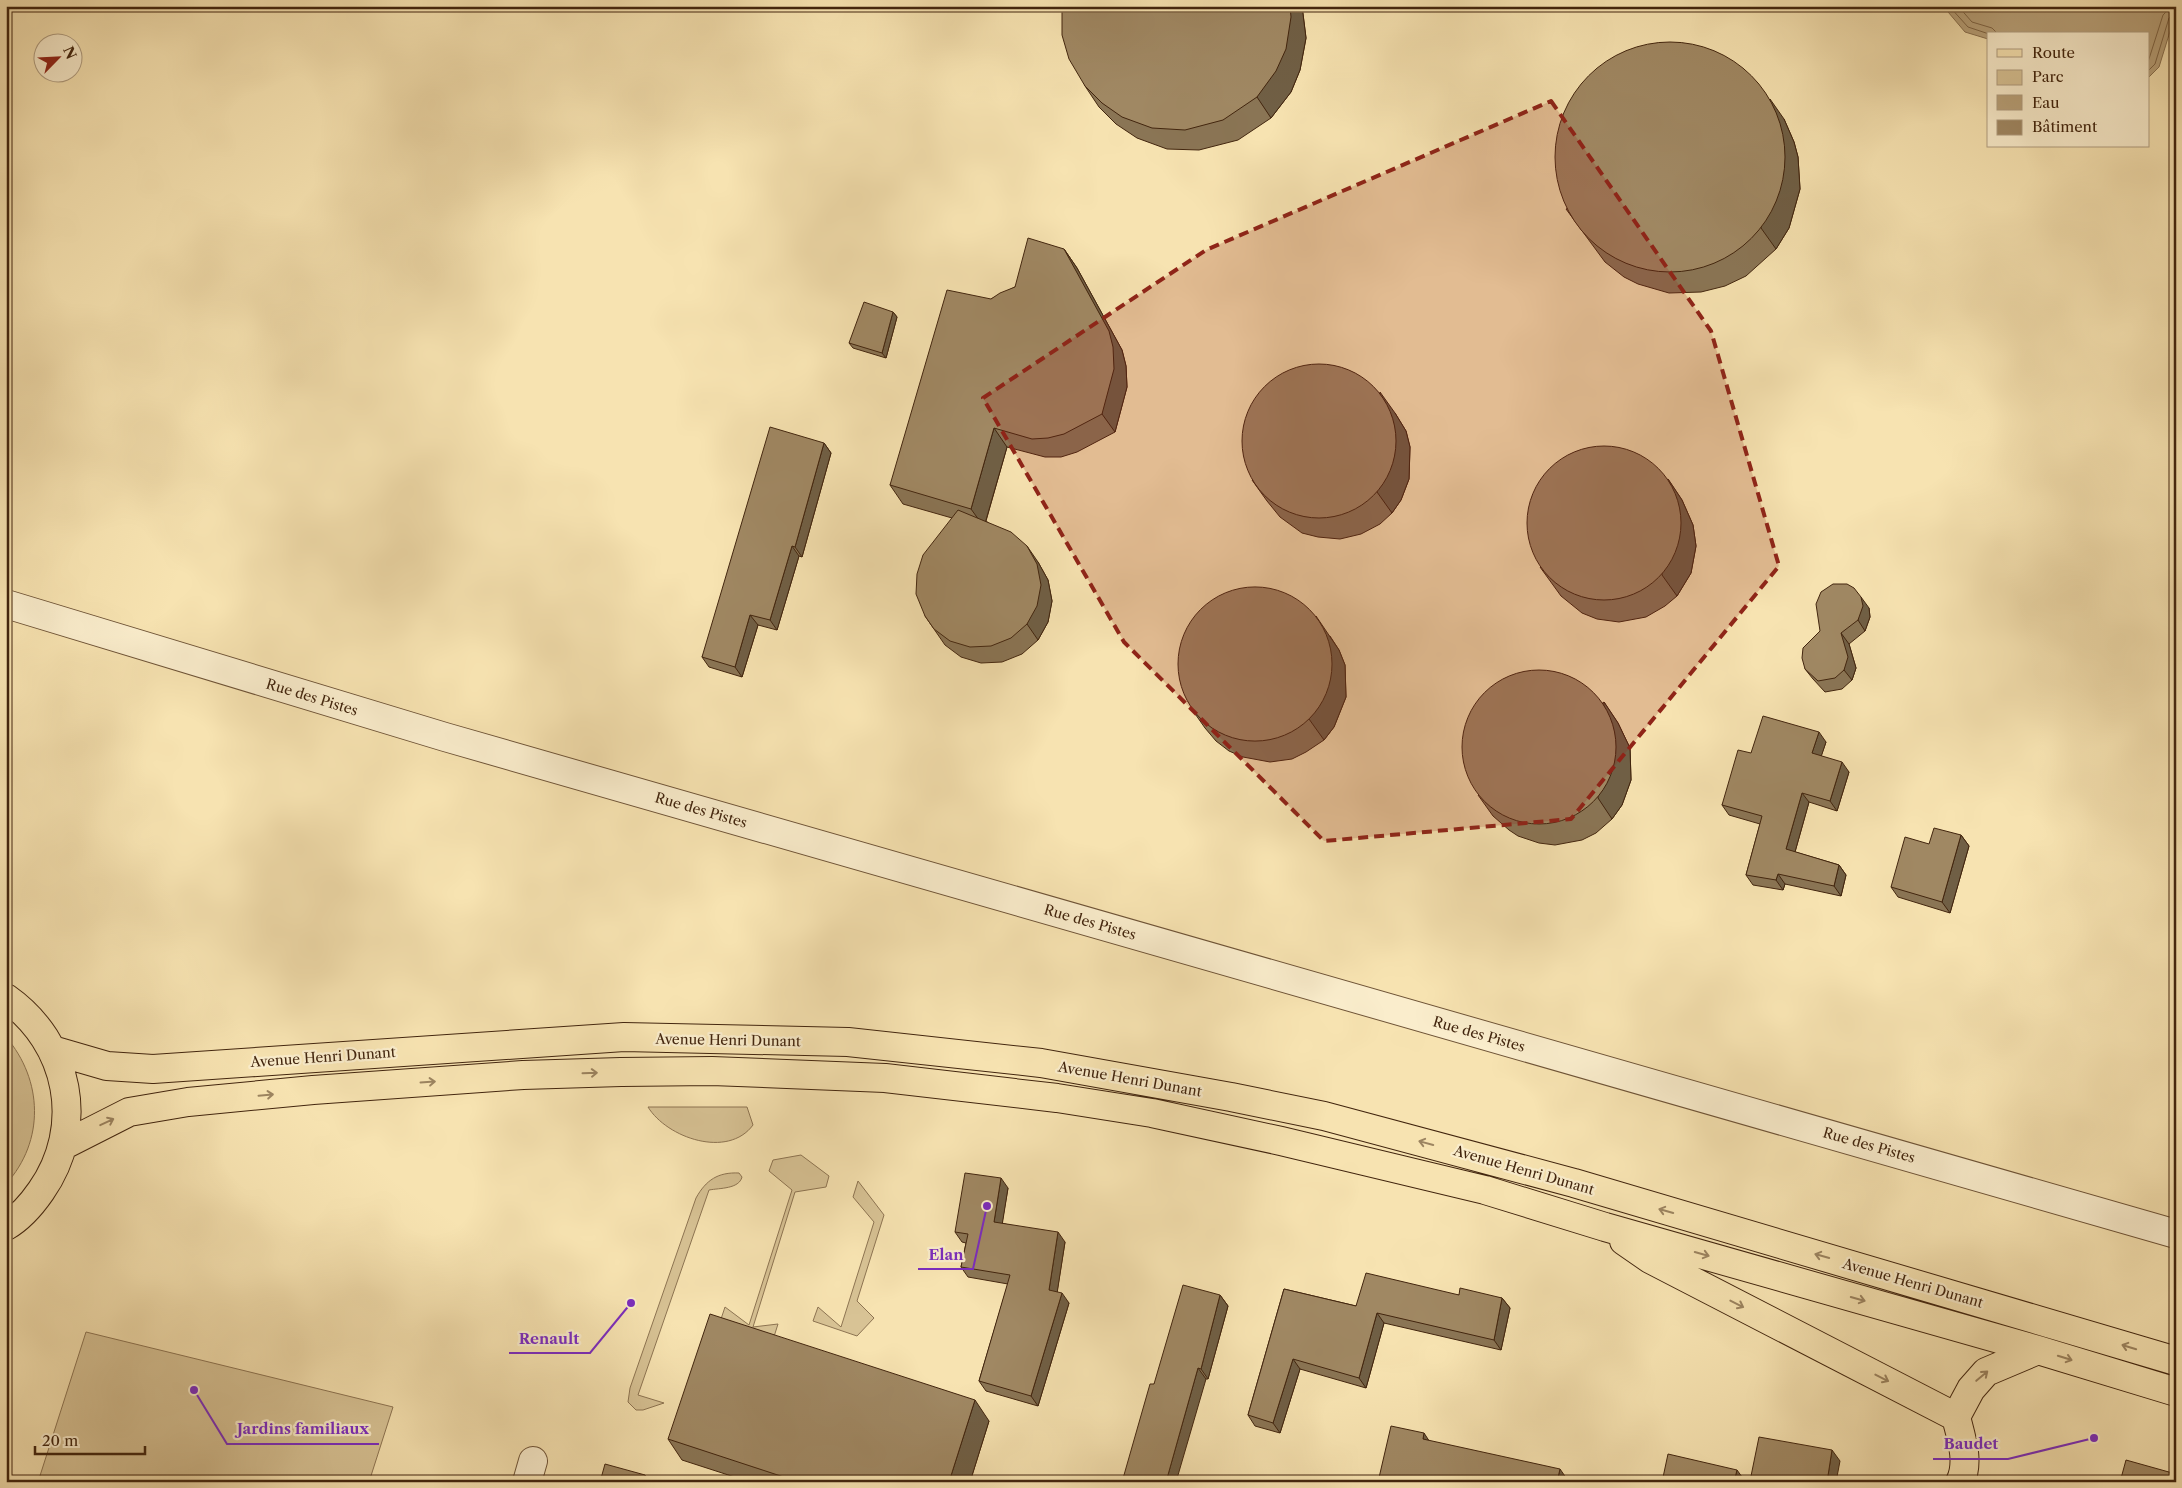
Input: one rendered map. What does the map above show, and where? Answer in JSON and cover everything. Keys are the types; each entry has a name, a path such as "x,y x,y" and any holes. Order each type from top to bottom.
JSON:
{"main road":[{"path":"6,998 38,1026 52,1050 64,1080 68,1113 64,1145 52,1176 33,1203 6,1226"},
{"name":"Avenue Henri Dunant","path":"52,1050 107,1066 154,1069 624,1037 848,1042 1041,1063 1231,1096 1324,1116 1574,1184 2176,1361"},
{"path":"64,1145 129,1112 188,1102 312,1090 523,1075 712,1071 885,1078 1057,1098 1152,1113 1281,1141 1485,1190 1605,1227 2038,1350 2176,1392"},
{"path":"1605,1227 1650,1258 1956,1417"},
{"path":"1960,1482 1963,1477 1964,1448 1956,1417 1971,1389 1986,1372 2038,1350"}],"street":[{"name":"Rue des Pistes","path":"6,604 445,737 2176,1234"}],"highlighted area":[{"path":"1551,101 1711,331 1779,566 1571,819 1324,841 1124,642 983,398 1206,250"}],"green space":[{"path":"6,1037 18,1054 27,1072 33,1091 34,1110 33,1130 28,1149 19,1167 6,1184"},
{"path":"648,1107 747,1107 753,1125 742,1135 729,1141 698,1140 669,1128"},
{"path":"801,1155 829,1176 826,1187 795,1192 753,1327 778,1324 772,1343 718,1328 725,1307 749,1325 792,1190 769,1171 773,1160"},
{"path":"739,1173 742,1177 737,1184 709,1190 638,1395 664,1403 643,1410 636,1410 628,1402 630,1388 696,1198 704,1186 713,1178 725,1174"},
{"path":"858,1181 884,1215 857,1301 874,1318 857,1336 813,1321 818,1307 841,1327 874,1222 853,1197"},
{"path":"86,1332 393,1407 369,1482 38,1482"}],"water":[{"path":"1943,6 2176,6 2176,12 2159,67 2150,76 2150,32 1987,32 1987,39 1965,32"}],"building":[{"path":"1062,6 1290,6 1291,17 1286,49 1276,71 1257,97 1223,120 1185,130 1152,128 1122,117 1102,103 1085,86 1069,59 1062,35"},
{"path":"1670,42 1692,44 1714,51 1734,61 1759,84 1766,93 1780,124 1785,157 1783,179 1776,201 1766,221 1743,246 1734,253 1703,267 1670,272 1648,270 1626,263 1606,253 1581,230 1574,221 1560,190 1555,157 1557,135 1564,113 1574,93 1597,68 1606,61 1637,47"},
{"path":"1028,238 1064,249 1109,331 1113,347 1114,369 1102,414 1064,434 1048,438 1032,439 994,428 971,509 890,485 947,290 991,299 1015,287"},
{"path":"864,302 893,312 882,353 849,343"},
{"path":"1319,364 1334,365 1349,370 1374,386 1390,411 1395,426 1395,456 1390,471 1374,496 1349,512 1334,517 1319,518 1304,517 1289,512 1264,496 1248,471 1243,456 1242,441 1243,426 1248,411 1264,386 1289,370 1304,365"},
{"path":"770,427 824,443 795,547 792,546 770,620 750,615 735,667 702,657"},
{"path":"1604,446 1619,447 1634,452 1659,468 1675,493 1680,508 1680,538 1675,553 1659,578 1634,594 1619,599 1604,600 1589,599 1574,594 1549,578 1533,553 1528,538 1527,523 1528,508 1533,493 1549,468 1574,452 1589,447"},
{"path":"958,510 1011,532 1027,546 1037,564 1041,585 1037,606 1027,624 1011,638 991,646 970,647 950,641 934,629 925,616 916,594 917,574 923,555"},
{"path":"1833,584 1847,584 1854,588 1861,597 1863,606 1858,620 1841,633 1848,657 1844,670 1835,678 1818,681 1805,669 1802,658 1803,648 1820,631 1816,604 1821,592"},
{"path":"1255,587 1270,588 1285,593 1310,609 1326,634 1331,649 1331,679 1326,694 1310,719 1285,735 1270,740 1255,741 1240,740 1225,735 1200,719 1184,694 1179,679 1178,664 1179,649 1184,634 1200,609 1225,593 1240,588"},
{"path":"1539,670 1554,671 1569,676 1594,692 1610,717 1615,732 1615,762 1610,777 1594,802 1569,818 1554,823 1539,824 1524,823 1509,818 1484,802 1468,777 1463,762 1462,747 1463,732 1468,717 1484,692 1509,676 1524,671"},
{"path":"1763,716 1819,732 1812,753 1842,762 1830,801 1802,793 1786,849 1839,865 1834,886 1778,874 1776,880 1746,875 1762,816 1722,805 1738,750 1751,753"},
{"path":"1934,828 1961,835 1942,902 1891,887 1905,837 1929,844"},
{"path":"965,1173 1001,1178 994,1222 1058,1232 1049,1290 1062,1293 1031,1396 979,1381 1010,1275 961,1267 968,1234 955,1232"},
{"path":"1366,1273 1459,1295 1460,1288 1502,1298 1494,1340 1377,1313 1359,1378 1293,1359 1273,1423 1248,1415 1284,1289 1356,1306"},
{"path":"1183,1285 1220,1295 1201,1369 1198,1368 1166,1482 1122,1482 1150,1384 1154,1384"},
{"path":"710,1314 975,1400 949,1482 799,1482 668,1439"},
{"path":"1391,1426 1424,1433 1423,1439 1560,1469 1557,1482 1378,1482"},
{"path":"1759,1437 1832,1450 1827,1482 1797,1482 1789,1480 1789,1482 1750,1481"},
{"path":"1668,1454 1737,1470 1734,1482 1662,1482"},
{"path":"2126,1460 2176,1474 2176,1482 2120,1482"},
{"path":"605,1464 645,1475 643,1482 600,1482"}],"place":[{"name":"Elan","path":"987,1206"},
{"name":"Renault","path":"631,1303"},
{"name":"Jardins familiaux","path":"194,1390"},
{"name":"Baudet","path":"2094,1438"}]}
